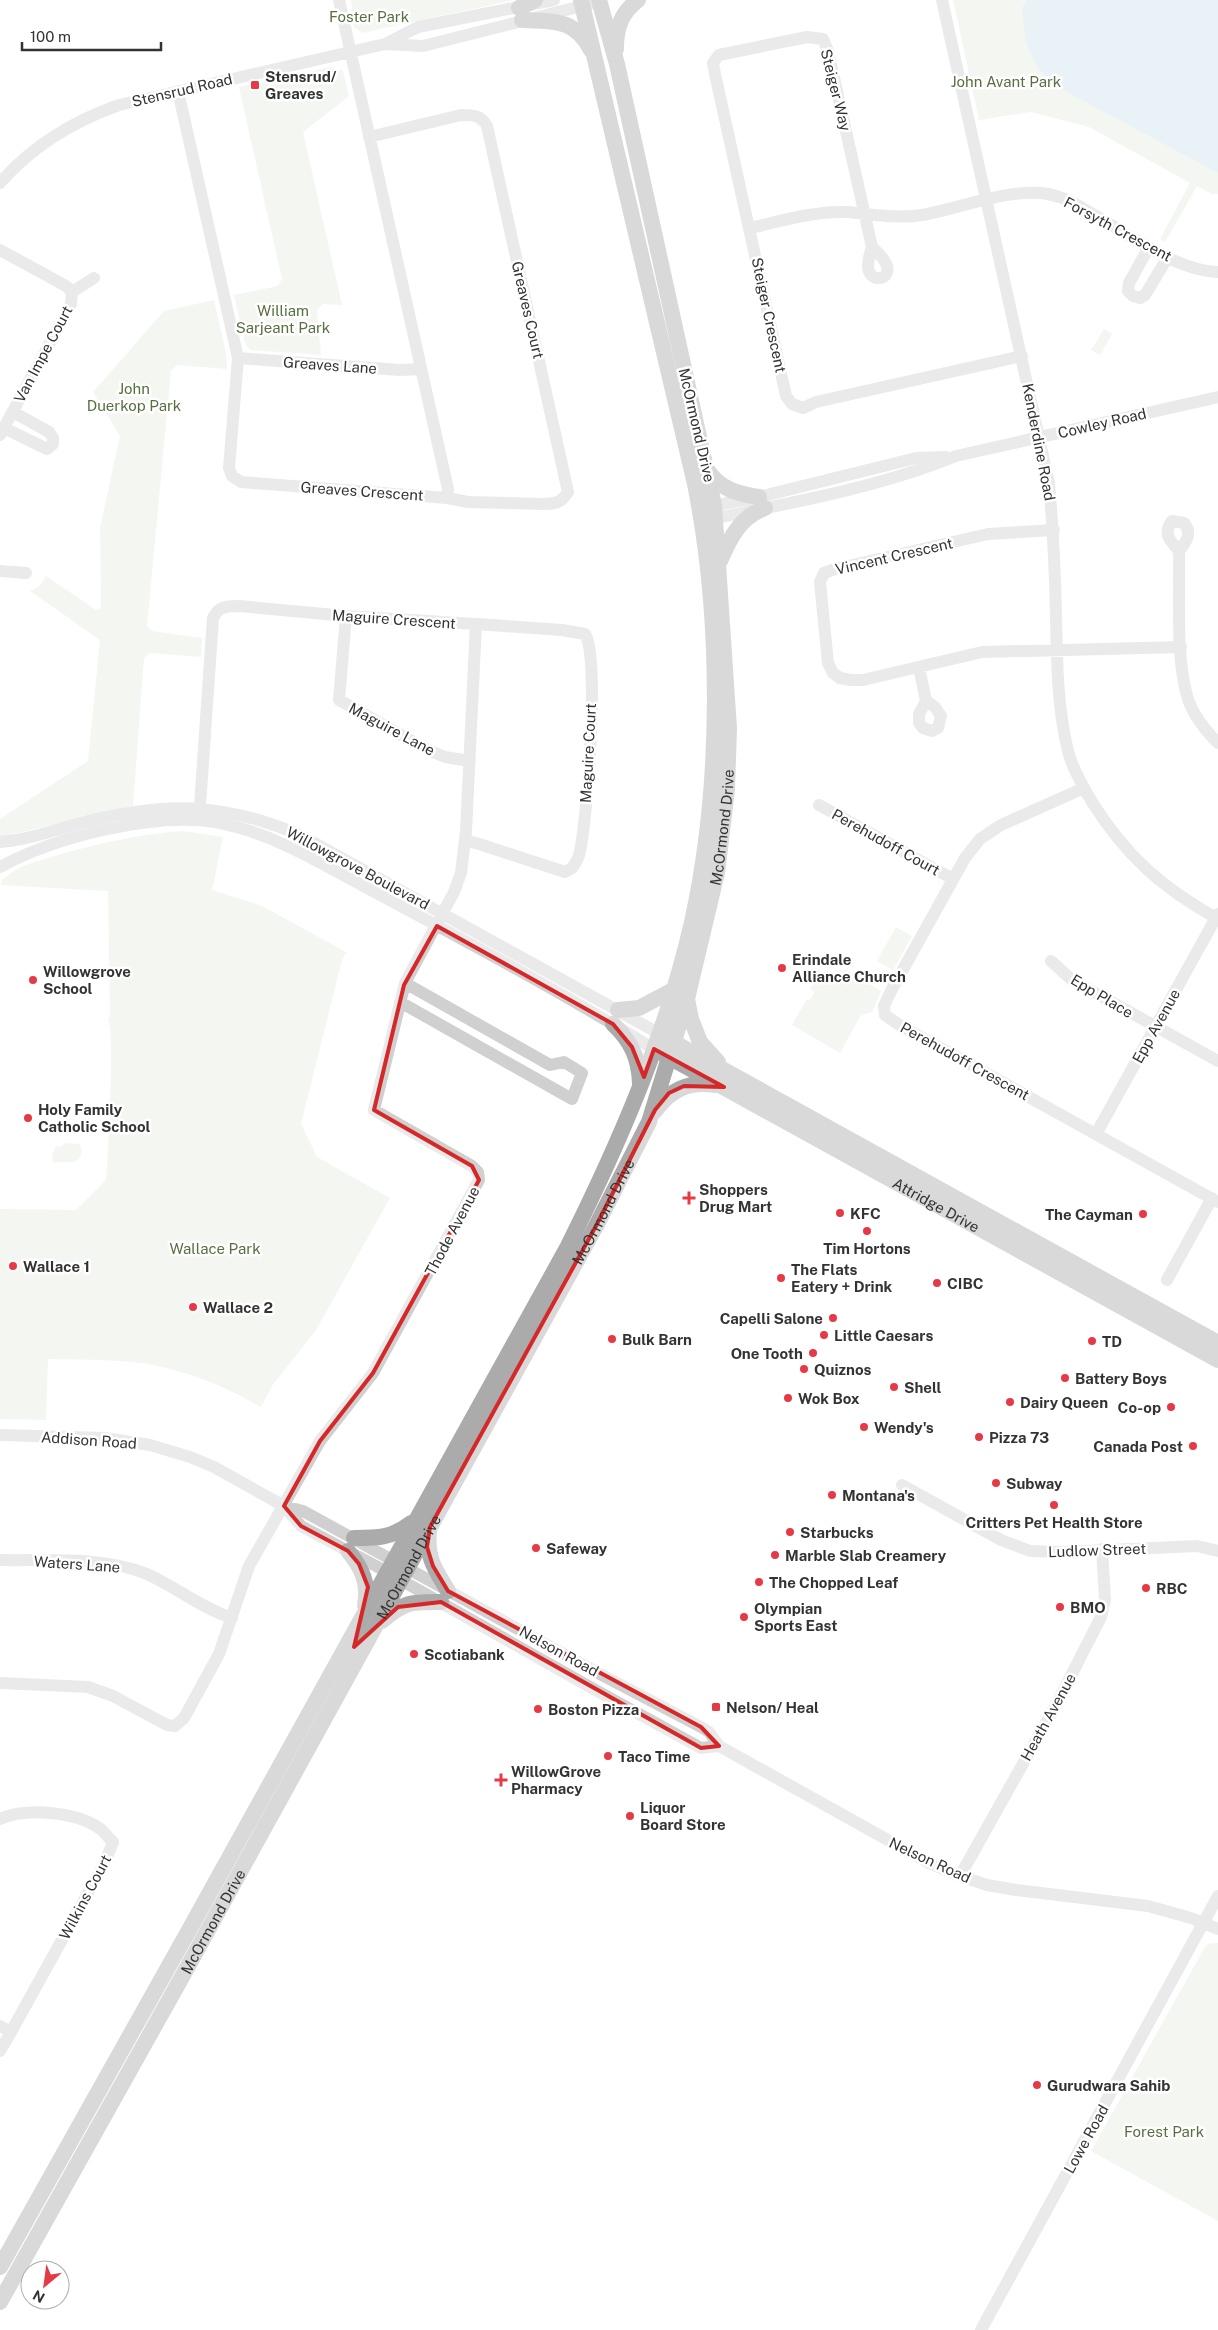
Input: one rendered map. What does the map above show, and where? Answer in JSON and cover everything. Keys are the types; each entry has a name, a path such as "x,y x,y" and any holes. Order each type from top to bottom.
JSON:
{"main road":[{"path":"521,14 535,0"},
{"path":"617,64 616,38 619,24 624,13 638,0"},
{"name":"McOrmond Drive","path":"602,1 706,467 708,564 713,646 714,728 702,870 680,994"},
{"name":"McOrmond Drive","path":"422,1523 532,1340 596,1226 649,1122 663,1045 717,873 727,790 729,728 719,563 582,3"},
{"path":"521,14 571,26 585,39 598,66"},
{"path":"706,467 715,482 739,494 762,502 736,528 719,563"},
{"path":"640,1088 639,1068 632,1047 615,1017 680,994 700,1042 716,1057 722,1068"},
{"name":"McOrmond Drive","path":"1,2298 422,1523 531,1311 567,1248 606,1170 640,1088 663,1045"},
{"name":"Attridge Drive","path":"663,1045 722,1068 1218,1344"},
{"name":"Attridge Drive","path":"663,1045 724,1087 1218,1360"},
{"path":"649,1122 655,1110 669,1093 684,1086 705,1084 724,1087"},
{"path":"531,1311 532,1340"},
{"path":"422,1523 429,1556 445,1597 398,1607 368,1624 368,1587 351,1544 398,1533 422,1523"},
{"name":"McOrmond Drive","path":"2,2260 368,1624"}],"street":[{"name":"Greaves Crescent","path":"178,91 238,358 229,468 232,476 241,482 447,498 448,490 339,0"},
{"name":"Stensrud Road","path":"0,183 41,145 79,122 119,104 385,44 423,46 521,14 554,0"},
{"name":"Kenderdine Road","path":"942,0 1049,483 1054,530 1059,704 1068,753 1084,788 1110,830 1132,856 1158,881 1217,917"},
{"name":"Stensrud Road","path":"385,44 418,27 521,14 602,1"},
{"name":"Steiger Way","path":"750,228 713,63 719,55 807,36 823,39 828,51 865,215"},
{"name":"Greaves Court","path":"369,137 460,115 475,116 483,120 487,126 568,492 563,500 555,504 468,502 447,498"},
{"name":"Forsyth Crescent","path":"986,200 1021,193 1048,194 1075,204 1168,257 1202,272 1218,272"},
{"path":"750,228 804,216 845,212 905,217 986,200"},
{"path":"865,215 872,247"},
{"name":"Steiger Crescent","path":"750,228 786,396 792,404 803,408 816,402 1022,356"},
{"path":"1149,247 1129,283 1128,291 1133,296 1140,298 1145,295 1168,257"},
{"name":"Van Impe Court","path":"0,250 66,286 72,292 71,304 2,431"},
{"path":"72,292 94,278"},
{"name":"Greaves Lane","path":"238,358 400,370 421,369"},
{"name":"Cowley Road","path":"708,513 762,502 916,458 956,456 1218,397"},
{"path":"2,431 47,449 53,444 54,438 49,432 13,412"},
{"name":"Vincent Crescent","path":"1054,530 988,534 824,573 820,582 828,663 833,673 840,678 857,680 982,652 1181,647"},
{"path":"1179,551 1182,674 1189,703 1207,733 1218,743"},
{"path":"0,571 26,572"},
{"name":"Maguire Crescent","path":"200,814 213,618 218,610 224,606 239,606 346,616 476,624 465,841 461,873 440,920"},
{"name":"Maguire Lane","path":"346,616 339,700 428,750 445,757 469,761"},
{"name":"Maguire Court","path":"465,841 565,872 572,868 580,852 590,765 590,665 588,638 585,634 562,630 476,624"},
{"path":"919,667 926,701"},
{"name":"Perehudoff Crescent","path":"1084,788 1001,825 980,840 965,858 886,1001 886,1015 900,1026 1215,1200"},
{"name":"Perehudoff Court","path":"818,805 953,879"},
{"name":"Willowgrove Boulevard","path":"0,842 27,838 127,811 158,808 200,814 273,840 440,920 663,1045"},
{"name":"Willowgrove Boulevard","path":"0,867 28,854 86,835 127,825 200,814"},
{"name":"Epp Avenue","path":"1096,1134 1217,917"},
{"name":"Thode Avenue","path":"284,1506 320,1441 373,1373 479,1180 478,1172 472,1166 374,1110 405,983 440,920"},
{"name":"Epp Place","path":"1051,961 1072,980 1218,1061"},
{"path":"400,1002 572,1099 582,1073 564,1062 550,1065 405,983"},
{"path":"1167,1280 1215,1200"},
{"name":"Addison Road","path":"0,1434 105,1438 150,1445 190,1457 214,1467 284,1506 301,1526 351,1544 397,1570"},
{"name":"Ludlow Street","path":"902,1485 995,1537 1030,1551 1064,1552 1197,1546 1218,1550"},
{"path":"0,1683 88,1687 113,1696 167,1725 175,1726 184,1718 219,1654 249,1566 284,1506"},
{"name":"Heath Avenue","path":"960,1876 1057,1703 1101,1617 1105,1600 1102,1549"},
{"name":"Waters Lane","path":"0,1560 106,1563 126,1567 147,1574 232,1618"},
{"name":"Nelson Road","path":"397,1570 445,1597 701,1727 709,1732 719,1746 931,1864 987,1885 1148,1906 1218,1929"},
{"name":"Nelson Road","path":"445,1597 590,1687 701,1748 719,1746"},
{"name":"Wilkins Court","path":"0,1819 32,1812 56,1813 99,1828 113,1842 104,1864 6,2029"},
{"name":"Lowe Road","path":"981,2330 1218,1896"},
{"path":"0,2051 6,2029"}],"highlighted area":[{"path":"437,926 613,1024 632,1047 644,1077 654,1049 724,1087 684,1086 669,1093 655,1110 596,1226 430,1527 427,1547 433,1566 448,1591 701,1727 719,1746 701,1748 441,1602 398,1607 354,1647 368,1587 359,1564 348,1551 301,1526 284,1506 320,1441 373,1373 479,1180 472,1166 374,1110 404,985"}],"green space":[{"name":"Foster Park","path":"351,0 514,0 362,33 354,27"},
{"name":"John Avant Park","path":"953,0 1026,0 1022,8 1195,160 1218,173 1218,194 1212,194 1197,186 1165,242 1160,239 1190,183 1089,127 1031,112 979,120"},
{"name":"William Sarjeant Park","path":"330,67 343,71 349,96 303,132 342,305 323,304 317,310 321,355 250,350 245,343 234,295 278,286 282,279 239,87"},
{"name":"John Duerkop Park","path":"214,300 226,353 227,369 177,365 171,371 147,626 152,631 202,638 201,657 150,653 144,658 133,806 0,837 0,819 88,761 100,640 30,591 40,586 46,576 96,610 101,608 100,528 120,436 93,392 164,311"},
{"path":"1104,329 1112,334 1100,355 1091,350"},
{"name":"Wallace Park","path":"183,831 223,837 212,890 262,906 346,952 342,960 301,1124 317,1157 390,1198 316,1330 272,1386 261,1407 215,1384 182,1372 149,1364 122,1361 48,1359 46,1420 0,1419 0,1209 76,1210 106,1180 111,1069 108,1020 110,1016 108,891 1,885 2,880 14,871 27,865 54,856 134,837"},
{"path":"896,927 912,936 893,970 877,961"},
{"path":"813,968 825,973 846,970 881,991 872,1012 861,1015 840,1053 792,1025 807,999 810,1000 815,992 810,989 817,978 810,974"},
{"path":"66,1143 80,1144 82,1152 79,1159 74,1162 53,1162 52,1155 56,1146 60,1147"},
{"name":"Forest Park","path":"1218,1943 1218,2221 1091,2151 1205,1947 1208,1944"}],"water":[{"path":"1026,0 1218,0 1218,173 1067,92 1039,70 1026,43 1022,8"}],"place":[{"name":"Stensrud/ Greaves","path":"255,85"},
{"name":"Erindale Alliance Church","path":"782,968"},
{"name":"Willowgrove School","path":"33,980"},
{"name":"Holy Family Catholic School","path":"28,1118"},
{"name":"Shoppers Drug Mart","path":"689,1198"},
{"name":"KFC","path":"840,1213"},
{"name":"The Cayman","path":"1143,1214"},
{"name":"Tim Hortons","path":"867,1231"},
{"name":"Wallace 1","path":"13,1266"},
{"name":"The Flats Eatery + Drink","path":"781,1278"},
{"name":"CIBC","path":"937,1283"},
{"name":"Wallace 2","path":"193,1307"},
{"name":"Capelli Salone","path":"833,1318"},
{"name":"Little Caesars","path":"824,1335"},
{"name":"Bulk Barn","path":"612,1339"},
{"name":"TD","path":"1092,1341"},
{"name":"One Tooth","path":"813,1353"},
{"name":"Quiznos","path":"804,1369"},
{"name":"Battery Boys","path":"1065,1378"},
{"name":"Shell","path":"894,1387"},
{"name":"Wok Box","path":"788,1398"},
{"name":"Dairy Queen","path":"1010,1402"},
{"name":"Co-op","path":"1171,1407"},
{"name":"Wendy's","path":"864,1427"},
{"name":"Pizza 73","path":"979,1437"},
{"name":"Canada Post","path":"1193,1446"},
{"name":"Subway","path":"996,1483"},
{"name":"Montana's","path":"832,1495"},
{"name":"Critters Pet Health Store","path":"1054,1505"},
{"name":"Starbucks","path":"790,1532"},
{"name":"Safeway","path":"536,1548"},
{"name":"Marble Slab Creamery","path":"775,1555"},
{"name":"The Chopped Leaf","path":"759,1582"},
{"name":"RBC","path":"1146,1588"},
{"name":"BMO","path":"1060,1607"},
{"name":"Olympian Sports East","path":"744,1617"},
{"name":"Scotiabank","path":"414,1654"},
{"name":"Nelson/ Heal","path":"716,1707"},
{"name":"Boston Pizza","path":"538,1709"},
{"name":"Taco Time","path":"608,1756"},
{"name":"WillowGrove Pharmacy","path":"501,1780"},
{"name":"Liquor Board Store","path":"630,1816"},
{"name":"Gurudwara Sahib","path":"1037,2085"}]}
